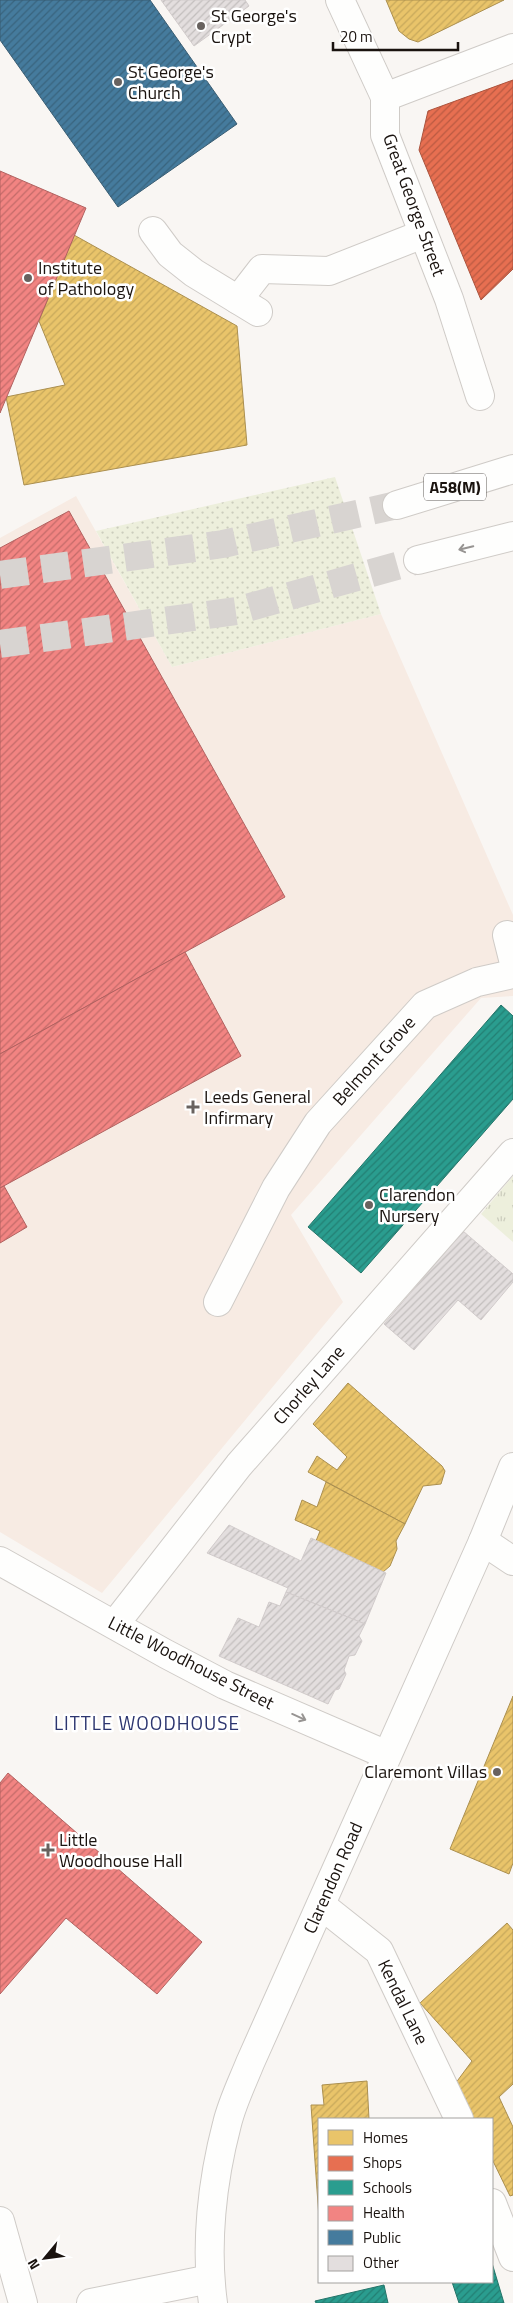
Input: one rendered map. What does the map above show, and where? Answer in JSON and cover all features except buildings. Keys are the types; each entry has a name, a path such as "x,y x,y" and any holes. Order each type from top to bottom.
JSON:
{"main road":[{"name":"Great George Street","path":"340,0 386,97 385,135 449,299 480,396"},
{"path":"386,97 513,48"},
{"path":"153,231 170,254 194,273 248,306 262,270 329,271 423,234"},
{"name":"A58(M)","path":"397,505 513,469"},
{"path":"418,560 513,536"},
{"name":"Belmont Grove","path":"218,1302 276,1188 325,1115 425,1005 477,982 513,974"},
{"name":"Chorley Lane","path":"115,1624 239,1465 513,1153"},
{"name":"Clarendon Road","path":"211,2291 213,2192 227,2123 250,2063 483,1541 513,1467"},
{"path":"483,1541 513,1561"},
{"name":"Little Woodhouse Street","path":"0,1561 225,1685 387,1755"},
{"name":"Kendal Lane","path":"321,1905 379,1951 459,2118"},
{"path":"493,2206 513,2257"},
{"path":"0,2221 23,2303"},
{"path":"91,2303 211,2291"}],"shaded area":[{"name":"Leeds General Infirmary","path":"76,496 172,667 381,614 513,915 513,996 481,998 291,1215 343,1302 102,1593 0,1532 0,538"}],"green space":[{"path":"335,477 381,614 172,667 96,531"},
{"path":"513,1176 513,1242 481,1214"}],"tunnel":[{"path":"0,575 223,544 397,505"},
{"path":"0,644 236,611 418,560"}],"place":[{"name":"St George's Crypt","path":"201,26"},
{"name":"St George's Church","path":"118,82"},
{"name":"Institute of Pathology","path":"28,278"},
{"name":"Leeds General Infirmary","path":"193,1107"},
{"name":"Clarendon Nursery","path":"369,1205"},
{"name":"Claremont Villas","path":"497,1772"},
{"name":"Little Woodhouse Hall","path":"48,1850"}],"district":[{"name":"LITTLE WOODHOUSE","path":"147,1723"}]}
